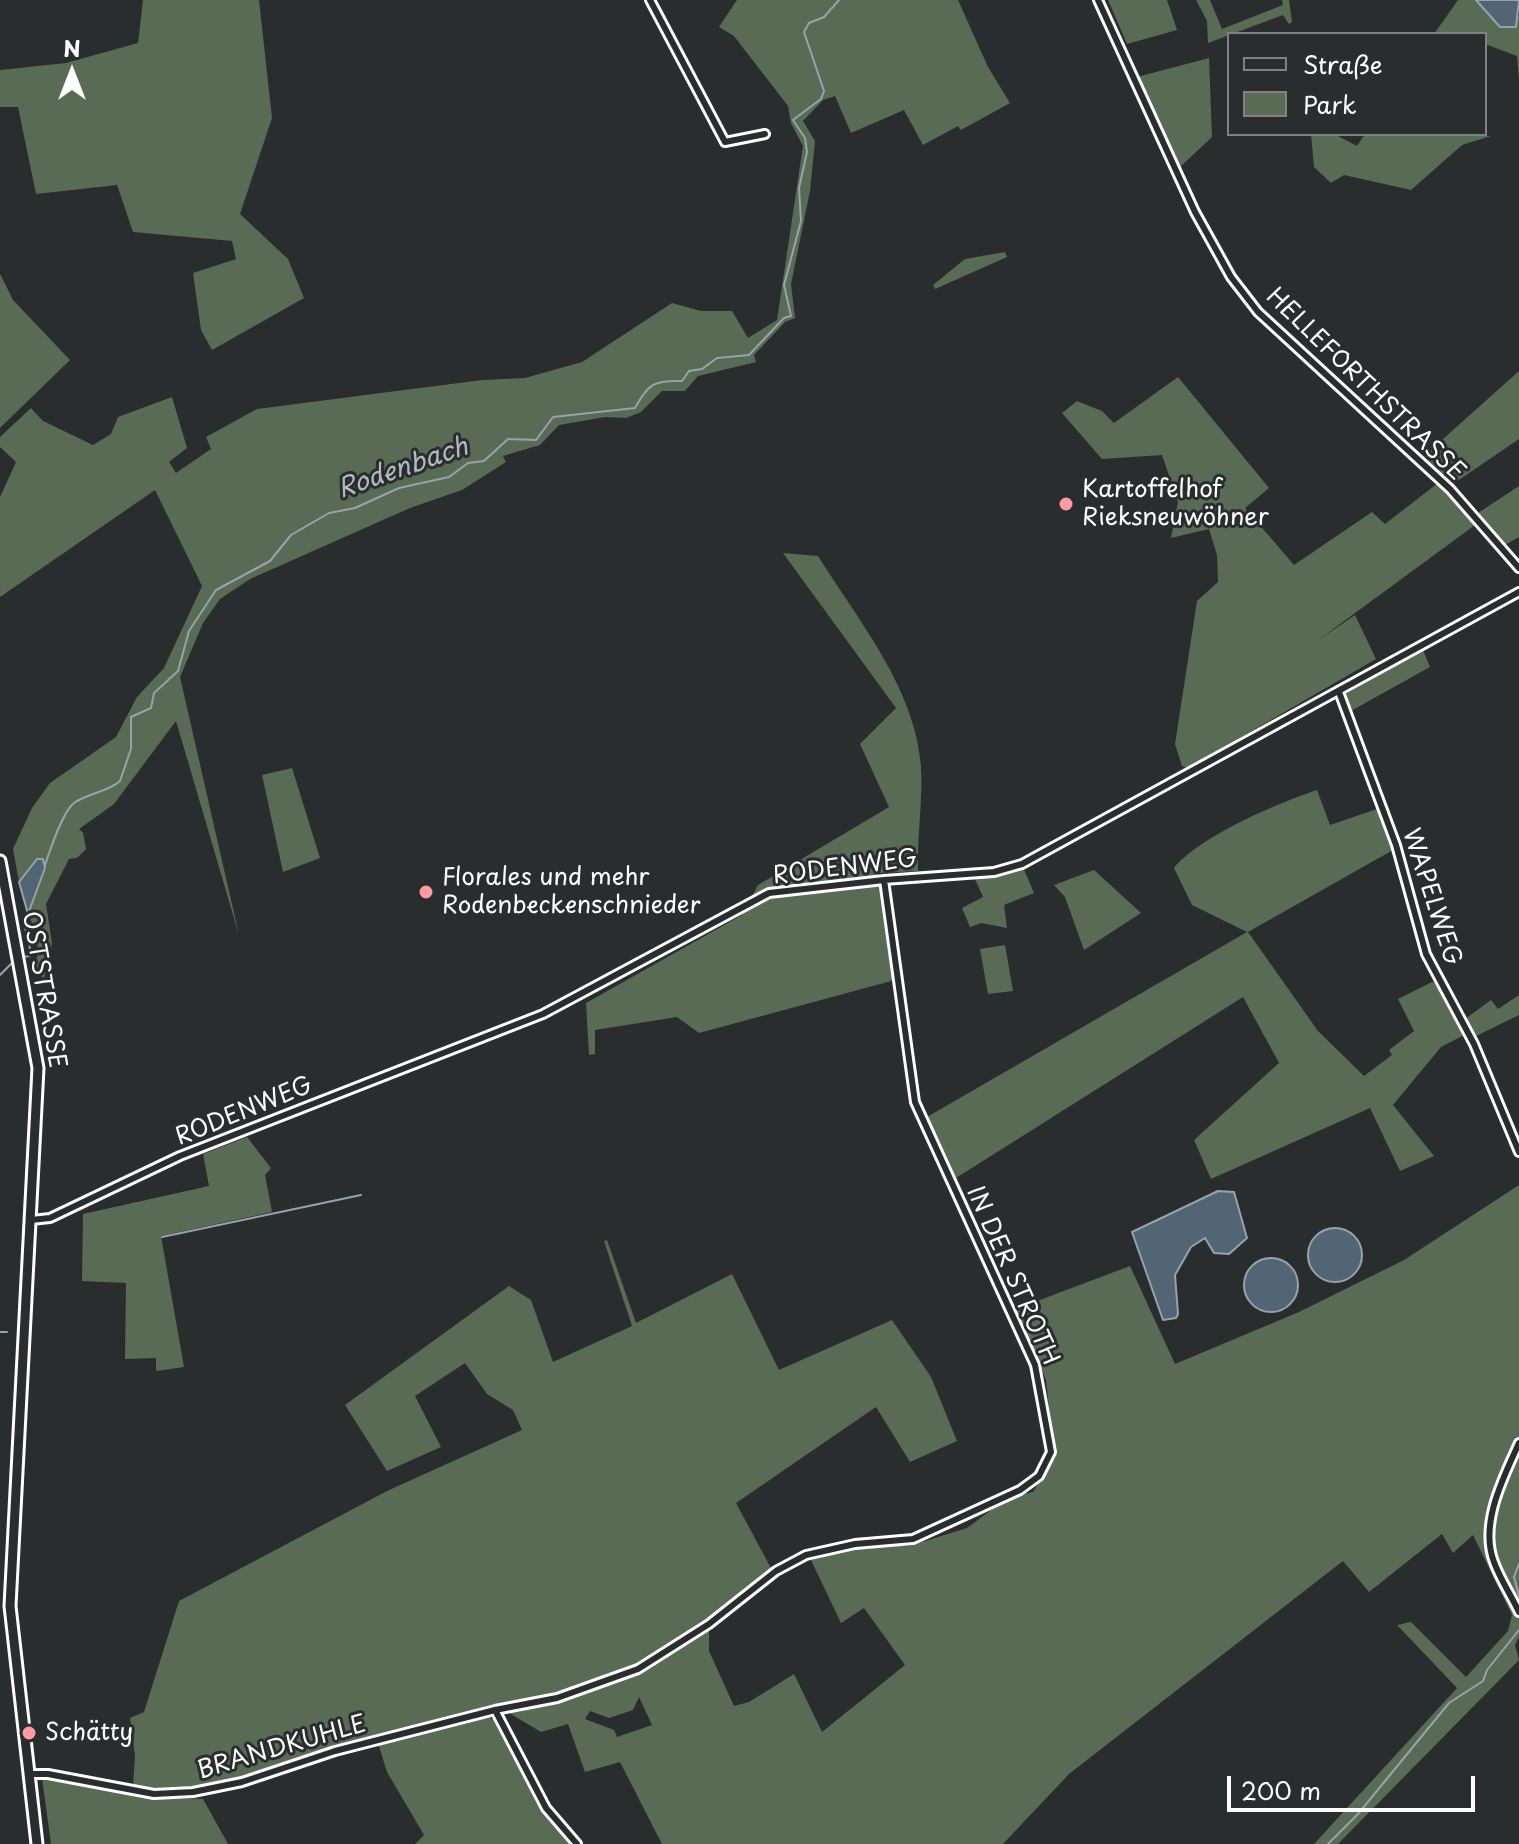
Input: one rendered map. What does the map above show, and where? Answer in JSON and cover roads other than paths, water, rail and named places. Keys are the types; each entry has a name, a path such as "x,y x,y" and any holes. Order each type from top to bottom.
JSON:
{"main road":[{"name":"OSTSTRASSE","path":"0,861 38,1068 5,1606 37,1844"}],"street":[{"path":"650,0 725,142 765,134"},
{"name":"HELLEFORTHSTRASSE","path":"1098,0 1195,212 1231,277 1258,312 1450,489 1519,568"},
{"name":"RODENWEG","path":"31,1220 50,1218 180,1156 543,1014 769,893 994,872 1022,864 1339,692 1435,635 1519,592"},
{"name":"WAPELWEG","path":"1339,692 1396,845 1426,954 1474,1044 1519,1152"},
{"name":"IN DER STROTH","path":"495,1710 557,1698 638,1669 709,1624 776,1571 806,1555 855,1544 913,1539 930,1533 1020,1490 1039,1476 1046,1464 1051,1452 1035,1365 915,1102 884,880"},
{"path":"1519,1443 1499,1488 1490,1547 1492,1560 1519,1612"},
{"path":"495,1710 546,1808 577,1844"},
{"name":"BRANDKUHLE","path":"28,1774 48,1774 154,1794 193,1792 242,1782 335,1751 495,1710"}],"water":[{"path":"1476,0 1519,0 1516,27 1500,27"},
{"path":"37,859 43,859 45,868 28,914 19,882"},
{"path":"1218,1191 1234,1192 1247,1238 1229,1254 1214,1253 1205,1238 1191,1247 1175,1275 1178,1314 1176,1318 1163,1320 1132,1232"},
{"path":"1335,1228 1354,1236 1362,1255 1354,1274 1335,1282 1316,1274 1308,1255 1316,1236"},
{"path":"1271,1258 1290,1266 1298,1285 1290,1304 1271,1312 1252,1304 1244,1285 1252,1266"}],"waterway":[{"name":"Rodenbach","path":"45,865 57,832 74,803 120,781 131,749 131,717 151,708 154,693 178,671 189,631 216,590 270,561 291,535 329,513 355,508 399,488 449,477 468,463 484,461 508,439 536,440 553,417 635,408 653,385 682,381 689,371 702,369 717,358 749,355 784,318 791,316 784,285 801,221 799,188 807,152 805,138 793,120 821,99 824,91 804,32 809,23 824,17 839,0"},
{"name":"Rodenbach","path":"23,957 30,956 25,924 27,912"},
{"name":"Rodenbach","path":"0,975 14,961"},
{"path":"162,1237 361,1195"},
{"path":"0,1332 7,1332"},
{"path":"1519,1564 1514,1577 1519,1596"},
{"path":"1328,1844 1358,1814 1449,1703 1483,1681 1487,1670 1519,1630"}],"place":[{"name":"Kartoffelhof Rieksneuwöhner","path":"1066,504"},
{"name":"Florales und mehr Rodenbeckenschnieder","path":"426,892"},
{"name":"Schätty","path":"29,1733"}]}
